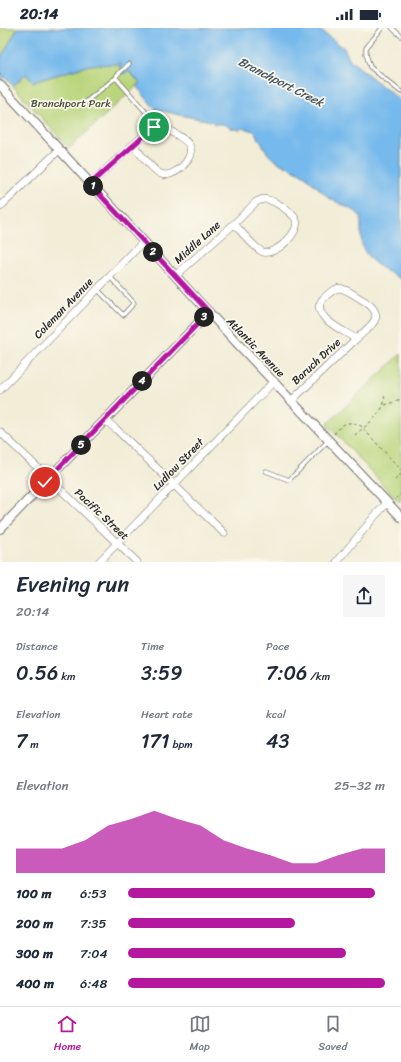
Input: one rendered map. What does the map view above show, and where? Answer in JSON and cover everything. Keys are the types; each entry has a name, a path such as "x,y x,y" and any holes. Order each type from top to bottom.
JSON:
{"street":[{"name":"Atlantic Avenue","path":"2,82 59,150 143,242 291,401 331,437 387,503 401,517"},
{"path":"90,184 151,128 158,126 166,127 190,146 191,155 188,160 173,174 165,175 157,172 133,145"},
{"path":"0,207 59,150"},
{"name":"Middle Lane","path":"175,276 260,200 272,200 293,215 297,221 295,232 275,250 268,253 260,250 234,224"},
{"name":"Coleman Avenue","path":"0,390 143,242"},
{"name":"Baruch Drive","path":"291,401 373,324 376,316 375,310 371,305 347,290 334,289 322,300 319,309 321,316 356,339"},
{"path":"0,529 209,312"},
{"name":"Ludlow Street","path":"99,562 274,381"},
{"path":"105,420 224,533"},
{"name":"Pacific Street","path":"0,432 137,562"},
{"path":"337,562 387,503"}],"lane":[{"path":"382,28 366,48 370,67 401,92"},
{"path":"392,28 401,36"},
{"path":"82,105 116,78 117,75 129,64"},
{"path":"116,78 158,126"},
{"path":"96,289 123,315 134,302 109,276"},
{"path":"266,471 289,480 331,437"}],"path":[{"path":"0,74 2,82"},
{"path":"355,435 380,412 384,406 385,396 383,393"},
{"path":"384,406 401,400"},
{"path":"331,437 340,426 347,423 353,423 363,428 401,470"},
{"path":"395,480 401,474"},
{"path":"395,500 401,494"}],"green space":[{"path":"0,28 18,28 0,59"},
{"name":"Branchport Park","path":"121,64 119,67 124,74 128,71 140,83 69,148 13,86 26,74 33,82 90,65"},
{"path":"401,354 401,500 399,502 327,424"}],"water":[{"name":"Branchport Creek","path":"18,28 317,28 344,48 350,60 401,101 401,279 374,263 366,254 361,241 361,217 355,211 329,198 304,175 273,159 267,153 254,131 242,128 240,130 230,128 220,124 214,124 212,121 155,109 137,87 140,83 129,71 125,74 119,67 121,64 90,65 33,82 26,74 13,86 4,77 0,81 0,59"}],"route":[{"path":"45,482 209,312 90,184 151,128 154,127"}]}
